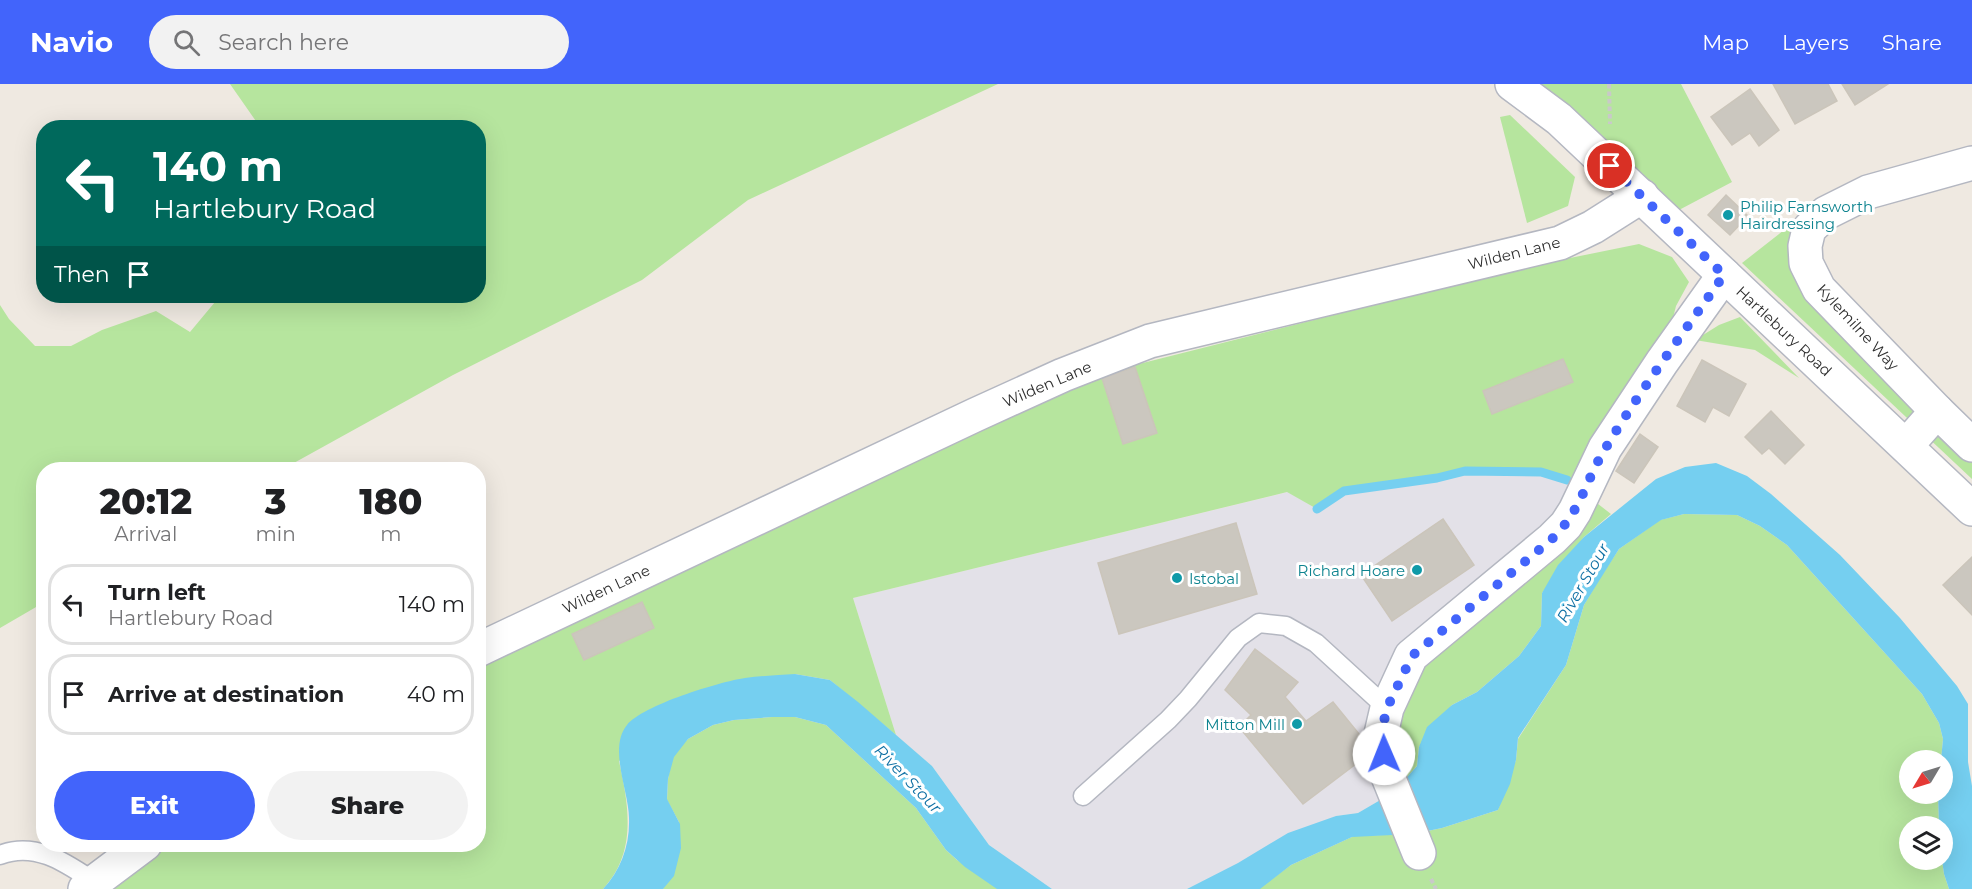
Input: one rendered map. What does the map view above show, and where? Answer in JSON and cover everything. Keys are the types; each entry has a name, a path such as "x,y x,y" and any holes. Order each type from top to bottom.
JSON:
{"street":[{"name":"Hartlebury Road","path":"1512,84 1559,119 1972,509"},
{"name":"Kylemilne Way","path":"1972,163 1868,192 1826,213 1809,229 1805,246 1806,263 1819,289 1972,445"},
{"name":"Wilden Lane","path":"486,646 975,415 1063,375 1150,341 1560,243 1593,227 1642,196"},
{"path":"1419,853 1387,774 1381,734 1387,708 1412,656 1566,525 1575,512 1605,448 1724,275"},
{"path":"1906,446 1937,411"},
{"path":"89,885 134,852"}],"lane":[{"path":"1083,796 1168,720 1238,638 1259,623 1286,626 1316,643 1387,708"},
{"path":"0,855 8,852 35,852 61,860 89,885"}],"shaded area":[{"path":"1465,471 1541,472 1567,480 1583,493 1394,792 1358,813 1336,816 1187,889 1052,889 989,845 932,766 896,735 853,598 1288,492 1317,509 1344,491 1437,478"}],"green space":[{"path":"230,84 998,84 748,200 642,280 453,375 296,462 36,462 36,607 0,628 0,305 9,319 35,346 71,346 102,330 156,311 190,332 214,303 486,303 486,120 255,120"},
{"path":"1535,84 1681,84 1732,182 1679,210"},
{"path":"1510,115 1575,177 1568,206 1527,223 1500,117"},
{"path":"1797,220 1796,270 1826,321 1972,461 1972,479 1742,263"},
{"path":"1639,244 1672,257 1689,282 1676,306 1662,362 1584,493 1611,514 1584,537 1542,593 1541,626 1519,656 1477,692 1452,705 1419,747 1417,766 1394,792 1398,682 1583,493 1567,480 1541,472 1465,471 1437,478 1344,491 1317,509 1287,492 853,598 896,735 830,680 795,674 619,761 626,795 628,828 626,845 614,875 603,889 85,889 135,852 486,852 486,647 1103,373 1516,269"},
{"path":"1740,317 1799,378 1755,350 1695,340 1719,325"},
{"path":"1684,514 1737,515 1760,526 1787,545 1922,694 1939,723 1943,739 1942,750 1899,750 1899,804 1938,804 1939,816 1899,816 1899,870 1943,870 1949,889 1258,889 1291,865 1354,836 1413,834 1442,828 1498,810 1516,760 1518,739 1566,665 1584,605 1619,549 1660,520"},
{"path":"795,717 826,725 916,808 946,850 957,860 1002,889 663,889 679,822 667,800 673,753 688,739 713,725 734,720"}],"water":[{"name":"River Stour","path":"1716,463 1747,476 1771,494 1840,555 1900,618 1957,686 1968,704 1968,762 1972,786 1972,889 1949,889 1944,874 1943,870 1953,870 1953,816 1939,816 1938,804 1953,804 1953,750 1942,750 1943,739 1939,723 1922,694 1787,545 1760,526 1737,515 1684,514 1661,520 1619,549 1584,605 1566,665 1518,738 1510,784 1498,810 1442,828 1413,834 1352,837 1291,865 1260,889 1187,889 1238,863 1288,833 1336,816 1358,813 1394,792 1417,766 1419,747 1427,727 1452,705 1477,692 1519,656 1541,626 1542,593 1558,565 1584,537 1656,479 1685,467"},
{"name":"River Stour","path":"795,674 830,680 858,702 932,766 989,845 1052,889 997,889 965,867 946,850 916,808 826,725 795,717 772,717 734,720 713,725 688,739 674,757 668,779 667,799 680,824 681,848 674,876 663,889 603,889 615,874 628,838 628,807 619,758 619,746 627,725 636,717 665,702 700,689 745,678"}],"building":[{"path":"1773,84 1828,84 1837,101 1795,124"},
{"path":"1842,84 1888,84 1855,105"},
{"path":"1750,89 1779,130 1759,146 1750,133 1732,145 1711,117"},
{"name":"Philip Farnsworth Hairdressing","path":"1726,195 1748,216 1730,235 1708,215"},
{"path":"1563,359 1573,382 1492,414 1483,391"},
{"path":"1702,360 1746,384 1729,416 1713,407 1705,422 1677,406"},
{"path":"1135,367 1157,433 1123,444 1102,378"},
{"path":"1771,411 1804,445 1785,464 1769,448 1762,454 1745,437"},
{"path":"1640,434 1658,447 1634,483 1616,471"},
{"name":"Richard Hoare","path":"1443,519 1474,565 1392,621 1361,575"},
{"name":"Istobal","path":"1236,523 1257,594 1119,634 1098,563"},
{"path":"1972,557 1972,615 1943,585"},
{"path":"642,602 654,628 584,660 572,634"},
{"name":"Mitton Mill","path":"1255,649 1298,682 1285,697 1306,721 1333,702 1373,751 1303,804 1239,727 1251,715 1225,690"}],"waterway":[{"path":"1317,509 1344,491 1437,478 1465,471 1541,472 1567,480"}],"place":[{"name":"Philip Farnsworth Hairdressing","path":"1728,215"},
{"name":"Richard Hoare","path":"1417,570"},
{"name":"Istobal","path":"1177,578"},
{"name":"Mitton Mill","path":"1297,724"}],"route":[{"path":"1384,754 1381,734 1387,708 1412,656 1566,525 1575,512 1605,448 1724,275 1610,166"}]}
